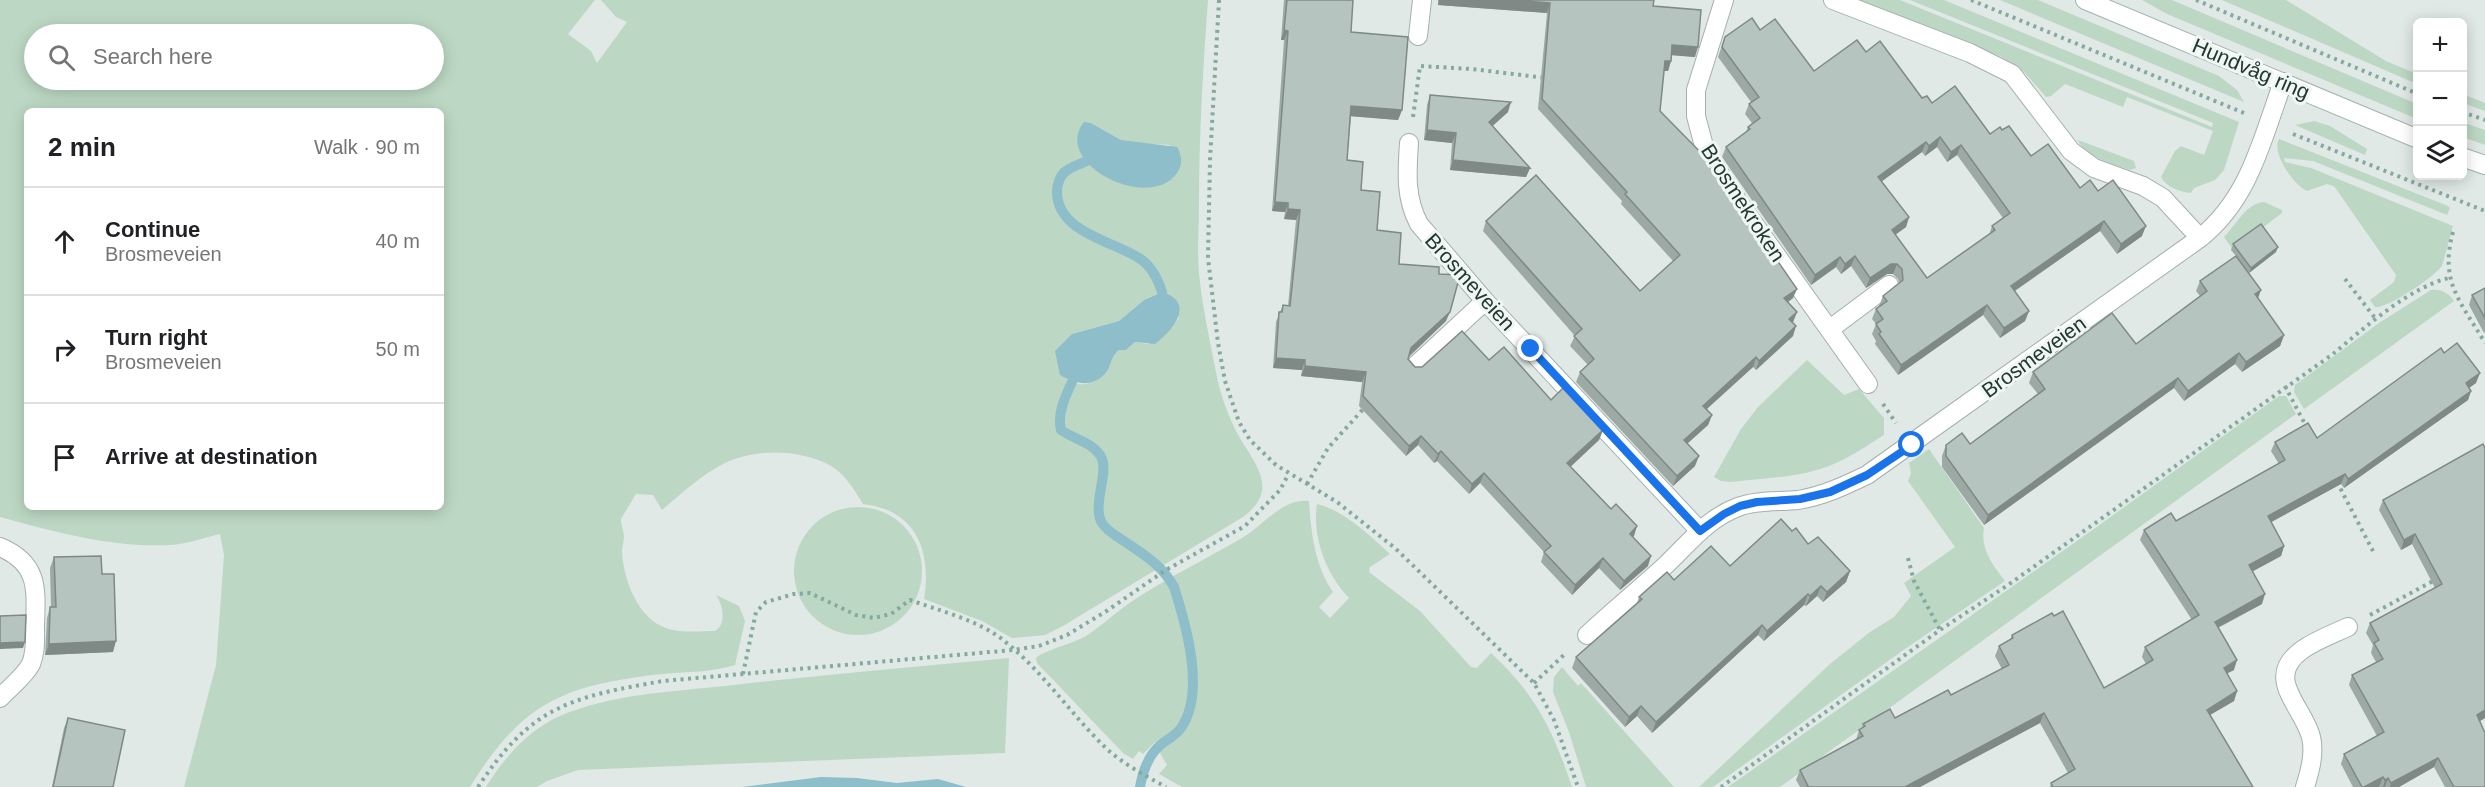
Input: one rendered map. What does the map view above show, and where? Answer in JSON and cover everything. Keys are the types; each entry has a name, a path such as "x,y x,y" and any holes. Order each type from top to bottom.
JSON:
{"street":[{"path":"1418,36 1422,0"},
{"name":"Brosmekroken","path":"1724,0 1696,90 1698,129 1705,150 1717,171 1868,384"},
{"path":"1833,0 1970,53 2012,74 2071,151 2094,168 2143,186 2157,194 2172,205 2200,238"},
{"name":"Hundvåg ring","path":"2085,0 2413,137"},
{"name":"Brosmeveien","path":"1587,634 1668,563 1700,531 1724,514 1740,506 1757,502 1800,499 1830,492 1867,475 2200,238 2225,214 2252,172 2283,82"},
{"name":"Brosmeveien","path":"1409,143 1408,191 1411,210 1425,233 1485,301 1700,531"},
{"path":"2467,158 2485,165"},
{"path":"1830,329 1889,285"},
{"path":"1415,366 1485,301"},
{"path":"0,547 16,555 29,568 36,592 35,652 32,662 26,672 0,698"},
{"path":"2305,787 2311,763 2312,742 2305,722 2287,689 2285,680 2287,668 2302,650 2348,627"}],"path":[{"path":"1219,0 1210,160 1208,258 1216,333 1225,381 1239,422 1261,452 1288,475 1337,502 1374,530 1534,683 1554,720 1578,787"},
{"path":"1971,0 2471,208 2485,211"},
{"path":"2196,0 2413,92"},
{"path":"1409,143 1419,86 1419,66 1472,69 1547,78"},
{"path":"2467,113 2485,120"},
{"path":"2453,232 2447,260 2449,278 2453,289 2485,343"},
{"path":"1721,787 2333,354 2376,318 2431,284 2449,278"},
{"path":"2345,279 2376,318"},
{"path":"1868,384 1912,445"},
{"path":"2286,386 2311,435"},
{"path":"1307,484 1328,448 1368,404"},
{"path":"478,787 508,745 537,719 556,709 609,691 663,681 1039,646 1066,635 1166,570 1245,526 1280,490 1288,475"},
{"path":"2334,476 2374,553"},
{"path":"1908,558 1914,581 1940,630"},
{"path":"2348,627 2445,574"},
{"path":"743,674 756,612 766,602 794,594 810,593 847,612 874,618 891,614 910,600 1002,639 1063,699 1109,751 1166,787"},
{"path":"1534,683 1587,634"}],"green space":[{"path":"0,0 595,0 568,34 591,51 597,63 627,22 616,17 601,0 1208,0 1201,128 1199,273 1221,392 1236,431 1260,475 1261,496 1255,506 1243,517 1045,635 1012,638 982,621 924,599 926,581 922,549 908,524 881,508 863,504 853,488 836,469 806,456 778,452 750,455 725,463 708,473 662,510 653,495 636,494 621,519 625,572 632,594 644,613 667,629 715,631 721,624 723,614 716,595 739,606 745,621 735,665 709,670 628,678 573,692 550,702 528,716 509,735 489,758 470,787 184,787 216,665 224,555 220,534 176,544 148,545 105,541 0,517","holes":["1091,123 1121,140 1170,145 1148,188 1119,183 1102,174","1161,292 1179,318 1175,323 1148,344 1135,342 1126,350 1119,350 1101,373 1089,383 1072,382 1060,375 1072,334 1119,321 1144,300"]},
{"path":"1860,0 1900,0 2212,127 2213,123 1910,0 1944,0 2239,122 2224,170 2215,180 2194,188 2191,193 2174,188 2166,184 2161,177 2175,151 2181,146 2204,155 2213,131 2127,97 2123,107 2065,84 2051,96 2046,97 2024,72 2002,57"},
{"path":"2000,0 2038,0 2219,76 2237,90 2244,102"},
{"path":"2142,0 2172,0 2413,102 2413,117 2167,14"},
{"path":"2222,0 2286,0 2386,61 2413,72 2413,82"},
{"path":"2467,96 2485,103 2485,111 2467,104"},
{"path":"2314,121 2330,126 2367,149 2365,155 2295,125"},
{"path":"2467,124 2485,130 2485,145 2467,138"},
{"path":"2279,139 2448,206 2450,208 2447,215 2313,161 2284,158 2285,162 2311,168 2453,226 2442,266 2410,291 2389,303 2375,307 2370,300 2394,282 2396,275 2334,186 2327,184 2307,191 2290,176 2278,152"},
{"path":"2078,140 2134,161 2136,168 2130,170 2100,159 2086,151"},
{"path":"2264,202 2282,210 2282,213 2233,250 2224,237 2246,211"},
{"path":"2431,290 2444,292 2454,301 2304,409 2294,392 2295,385 2379,323"},
{"path":"1807,360 1844,395 1859,389 1884,418 1884,435 1842,460 1810,472 1730,482 1714,477 1741,429 1758,407"},
{"path":"2279,396 2286,396 2296,414 1780,787 1728,787 2084,536"},
{"path":"1929,449 1984,528 1986,550 2005,581 1902,651 1713,787 1699,787 1830,664 1870,632 1894,617 1911,596 1904,583 1955,547 1908,481 1911,473 1909,463"},
{"path":"1299,501 1309,501 1318,560 1333,592 1319,607 1330,618 1349,598 1334,578 1322,554 1317,529 1317,504 1347,518 1390,554 1370,567 1369,572 1420,611 1471,667 1477,668 1491,653 1507,668 1541,714 1558,748 1572,787 1182,787 1159,774 1167,765 1160,753 1162,746 1155,742 1143,754 1139,751 1133,759 1123,753 1037,663 1036,658 1040,655 1086,636 1134,600 1250,533 1281,508"},
{"path":"858,507 871,508 894,517 912,535 921,558 921,584 912,607 894,625 871,634 858,635 845,634 822,625 804,607 795,584 794,571 795,558 804,535 822,517 845,508"},
{"path":"1009,658 1005,753 578,770 537,787 486,787 509,755 537,729 560,716 620,698"},
{"path":"1562,667 1578,686 1581,683 1674,787 1586,787 1569,732 1553,692 1554,677"}],"water":[{"path":"1084,122 1091,123 1121,140 1177,147 1181,160 1179,170 1164,184 1146,188 1127,185 1108,178 1092,167 1081,153 1077,138"},
{"path":"1162,292 1178,303 1180,310 1174,325 1155,344 1135,342 1126,350 1119,350 1107,371 1091,382 1078,383 1060,375 1055,351 1072,334 1119,321 1144,300"},
{"path":"821,777 857,778 897,783 938,779 966,787 742,787"}],"building":[{"path":"1287,0 1353,0 1351,32 1408,37 1402,110 1351,106 1347,160 1363,162 1361,190 1380,192 1377,230 1401,233 1399,264 1439,267 1439,274 1460,275 1450,312 1411,348 1408,359 1415,367 1422,367 1462,331 1489,360 1504,347 1551,400 1563,388 1603,430 1567,463 1611,509 1616,504 1637,526 1630,534 1651,556 1624,581 1603,558 1575,585 1544,552 1551,546 1484,473 1472,484 1441,451 1438,454 1421,436 1409,446 1363,396 1366,372 1305,366 1305,360 1276,358 1279,312 1282,312 1283,305 1290,306 1300,210 1288,209 1288,203 1275,202 1288,31 1284,30"},
{"path":"1510,0 1654,0 1653,6 1701,10 1698,47 1672,45 1671,61 1665,61 1660,111 1708,160 1797,289 1784,298 1797,312 1789,319 1796,326 1759,361 1756,357 1703,406 1712,415 1684,440 1699,456 1677,476 1580,372 1594,359 1574,336 1582,329 1486,221 1536,175 1640,291 1680,255 1625,194 1627,192 1542,99 1550,3"},
{"path":"1752,18 1760,30 1775,19 1814,71 1857,40 1866,52 1880,41 1922,98 1927,96 1932,103 1955,86 1990,134 2000,127 2002,130 2009,126 2031,156 2048,144 2080,188 2090,180 2098,191 2113,180 2146,226 2121,244 2104,221 2011,286 2029,311 2004,328 1987,305 1901,365 1879,334 1881,332 1876,324 1883,319 1876,309 1887,301 1883,296 1903,280 1902,269 1897,264 1891,264 1870,278 1855,256 1845,264 1840,257 1815,275 1726,147 1750,129 1748,127 1760,118 1749,104 1759,97 1722,47 1725,37","holes":["1940,137 1951,152 1961,145 2010,213 1992,226 1995,230 1927,278 1892,230 1909,217 1878,177 1926,142 1929,146"]},
{"path":"1430,95 1511,102 1489,122 1530,168 1453,160 1456,133 1427,130"},
{"path":"2261,224 2278,247 2251,268 2233,244"},
{"path":"2236,256 2261,290 2255,294 2284,335 2246,362 2239,353 2188,391 2178,378 1988,515 1946,456 1946,445 1962,433 1970,444 2045,389 2033,372 2112,313 2136,344 2207,291 2200,281"},
{"path":"2485,288 2485,318 2472,295"},
{"path":"2457,343 2480,373 2466,383 2471,391 2348,479 2345,474 2268,516 2284,546 2249,565 2265,594 2215,622 2237,660 2224,668 2237,691 2207,710 2253,787 2053,787 2051,783 2075,769 2044,713 1905,787 1806,787 1808,786 1800,770 1863,736 1859,730 1865,726 1863,724 1890,709 1895,718 1948,690 1951,695 2009,665 1999,646 2013,638 2012,635 2052,613 2054,616 2063,611 2104,688 2153,660 2145,647 2199,615 2144,530 2171,513 2176,521 2285,460 2275,442 2308,423 2317,438 2441,348 2444,353"},
{"path":"2483,444 2485,448 2485,710 2477,715 2485,733 2485,787 2454,787 2438,758 2391,783 2388,778 2385,780 2383,777 2362,787 2344,754 2384,732 2352,675 2383,659 2374,643 2379,640 2370,623 2442,584 2415,534 2404,540 2383,500"},
{"path":"1781,519 1792,531 1796,528 1808,544 1818,537 1850,571 1827,592 1821,586 1810,596 1808,594 1767,631 1762,625 1656,722 1641,706 1629,717 1576,657 1642,599 1639,597 1667,572 1674,580 1711,546 1730,566"},
{"path":"101,556 102,574 114,574 116,641 49,644 50,607 56,607 54,557"},
{"path":"26,615 25,642 0,643 0,616"},
{"path":"68,718 125,730 113,787 53,787"}],"waterway":[{"path":"1087,161 1070,168 1062,175 1057,189 1059,205 1076,226 1147,264 1162,292"},
{"path":"1072,382 1061,412 1061,430 1087,444 1100,455 1103,461 1099,507 1102,523 1164,572 1174,587 1188,639 1193,678 1188,713 1175,735 1158,747 1150,757 1140,787"}],"route":[{"path":"1531,349 1700,531 1740,506 1757,502 1800,499 1830,492 1883,466 1912,445"}]}
